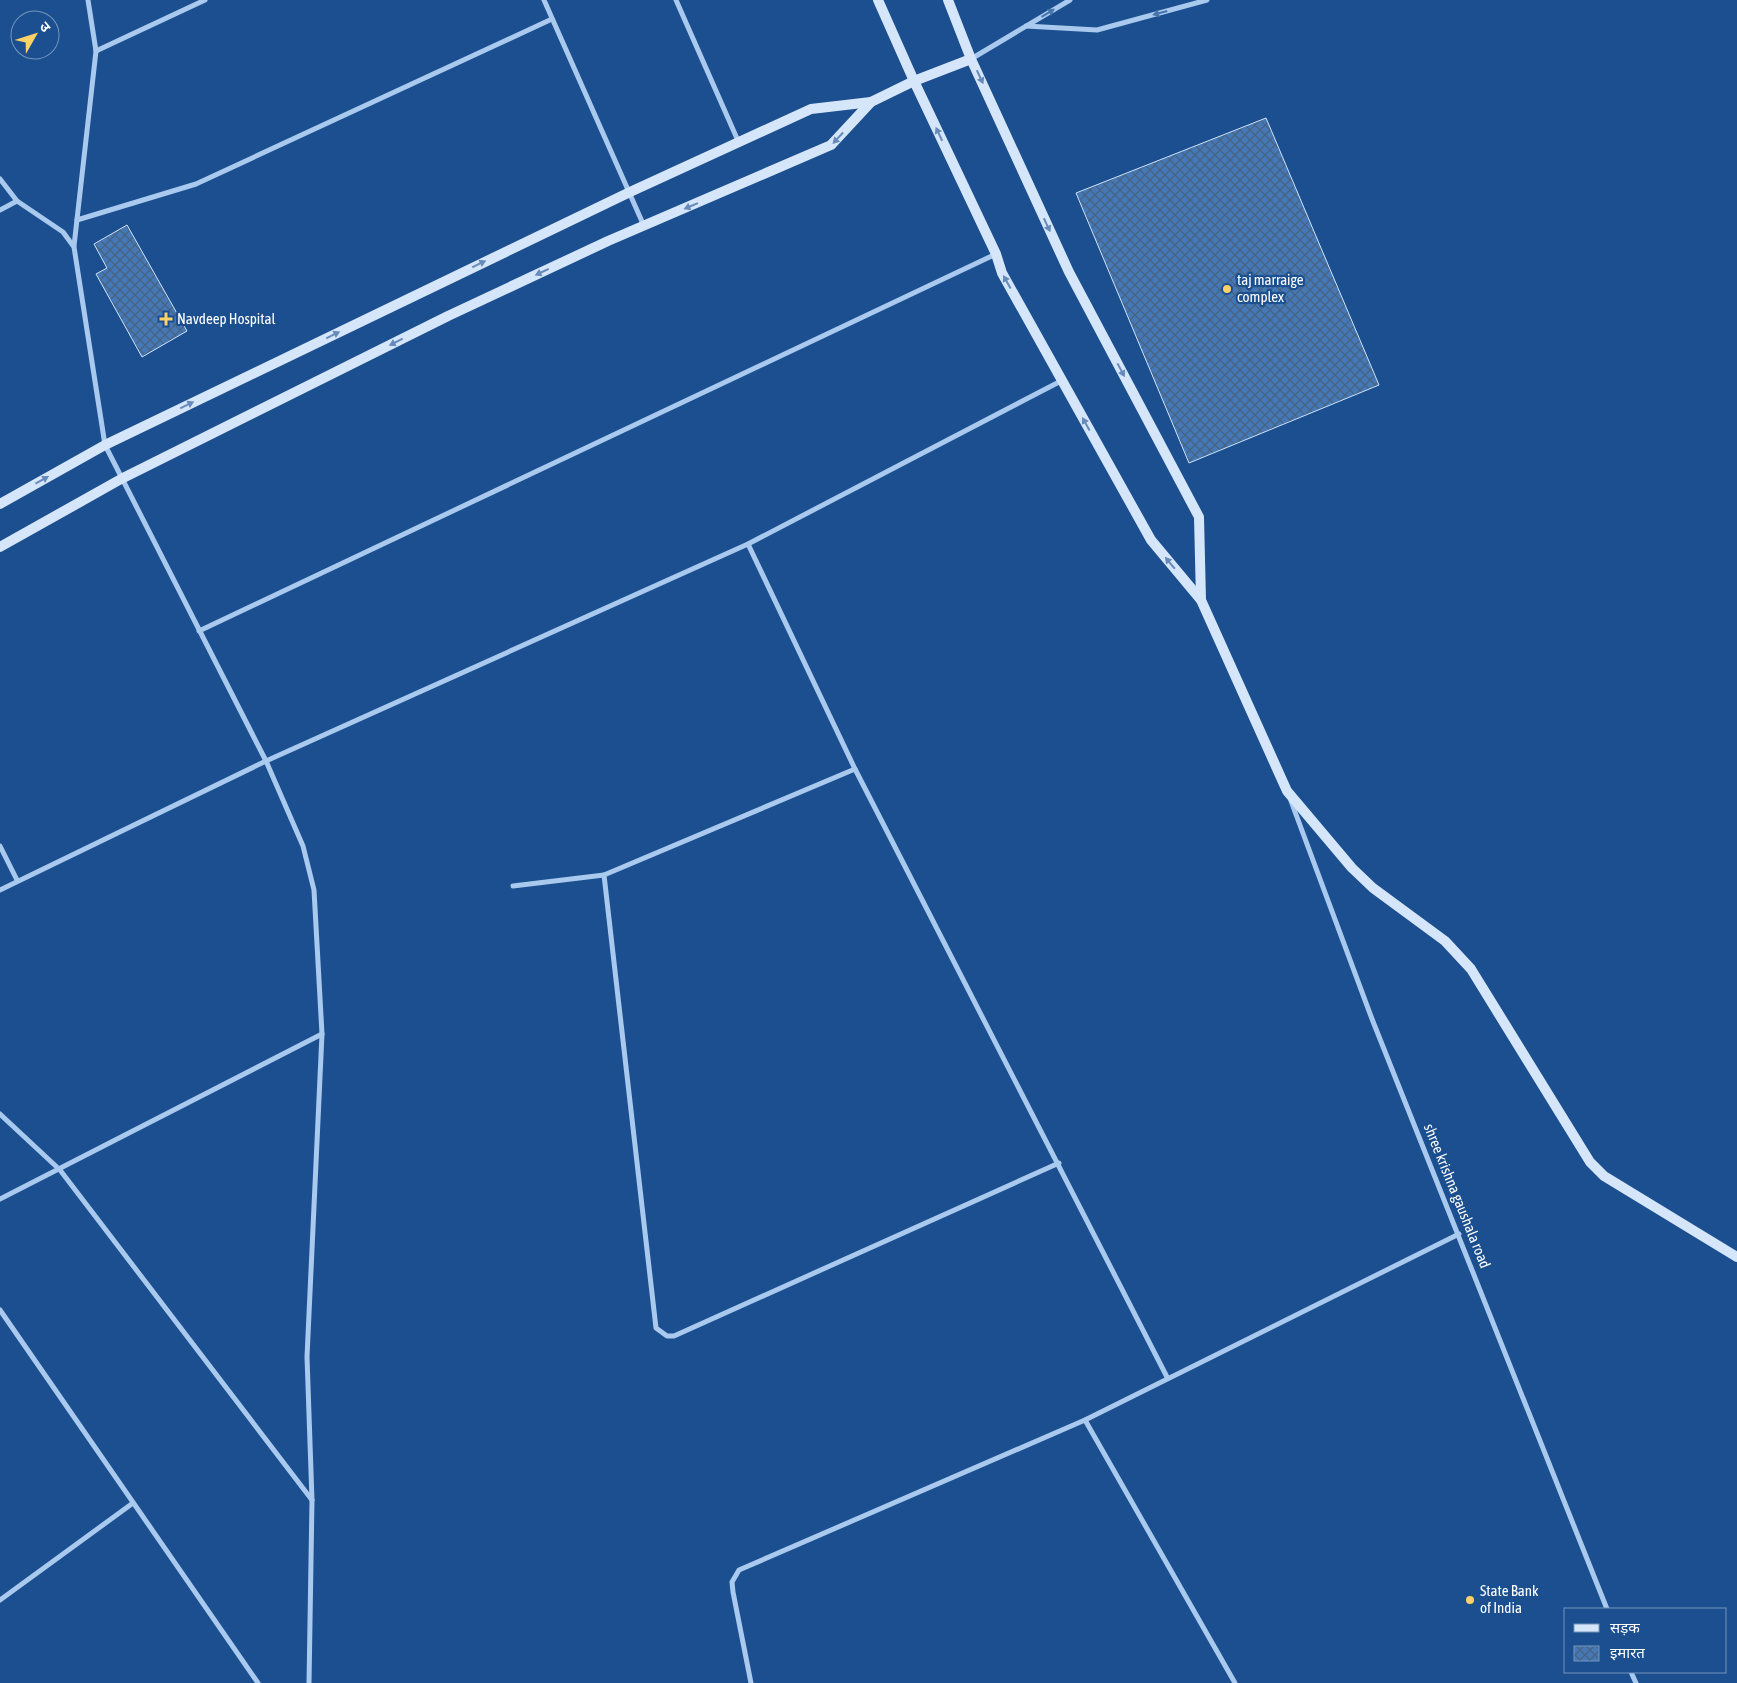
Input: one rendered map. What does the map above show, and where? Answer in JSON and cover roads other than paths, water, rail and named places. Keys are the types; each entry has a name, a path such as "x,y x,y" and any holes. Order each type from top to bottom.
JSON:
{"main road":[{"path":"878,0 996,254 1002,273 1151,540 1201,600 1287,791 1352,868 1373,888 1446,941 1471,969 1590,1162 1604,1176 1737,1257"},
{"path":"948,0 971,59 1069,272 1199,516 1201,600"},
{"path":"0,504 105,445 630,192 812,109 871,102 914,81 971,59"},
{"path":"0,547 121,479 448,316 644,226 831,145 871,102"}],"street":[{"path":"88,0 96,51 74,247 105,445 266,762 303,846 314,890 322,1034 307,1357 312,1500 309,1683"},
{"path":"96,51 205,0"},
{"path":"544,0 644,226"},
{"path":"676,0 740,143"},
{"path":"971,59 1070,0"},
{"path":"1026,26 1097,30 1207,0"},
{"path":"77,220 196,184 552,18"},
{"path":"0,179 18,201 63,232 74,247"},
{"path":"0,210 18,201"},
{"path":"199,631 996,254"},
{"path":"0,890 17,880 266,762 748,544 1061,381"},
{"path":"748,544 855,769 1059,1163 1167,1377"},
{"path":"513,886 604,875 855,769"},
{"name":"shree krishna gaushala road","path":"1287,791 1372,1018 1606,1608"},
{"path":"0,846 17,880"},
{"path":"604,875 656,1328 662,1333 667,1336 674,1336 1059,1163"},
{"path":"0,1199 60,1170 322,1034"},
{"path":"0,1114 60,1170 312,1500"},
{"path":"751,1683 732,1582 740,1570 1085,1420 1167,1377 1459,1234"},
{"path":"0,1310 258,1683"},
{"path":"1085,1420 1236,1683"},
{"path":"0,1600 134,1503"}],"place":[{"name":"taj marraige complex","path":"1227,289"},
{"name":"Navdeep Hospital","path":"166,319"},
{"name":"State Bank of India","path":"1470,1600"}]}
